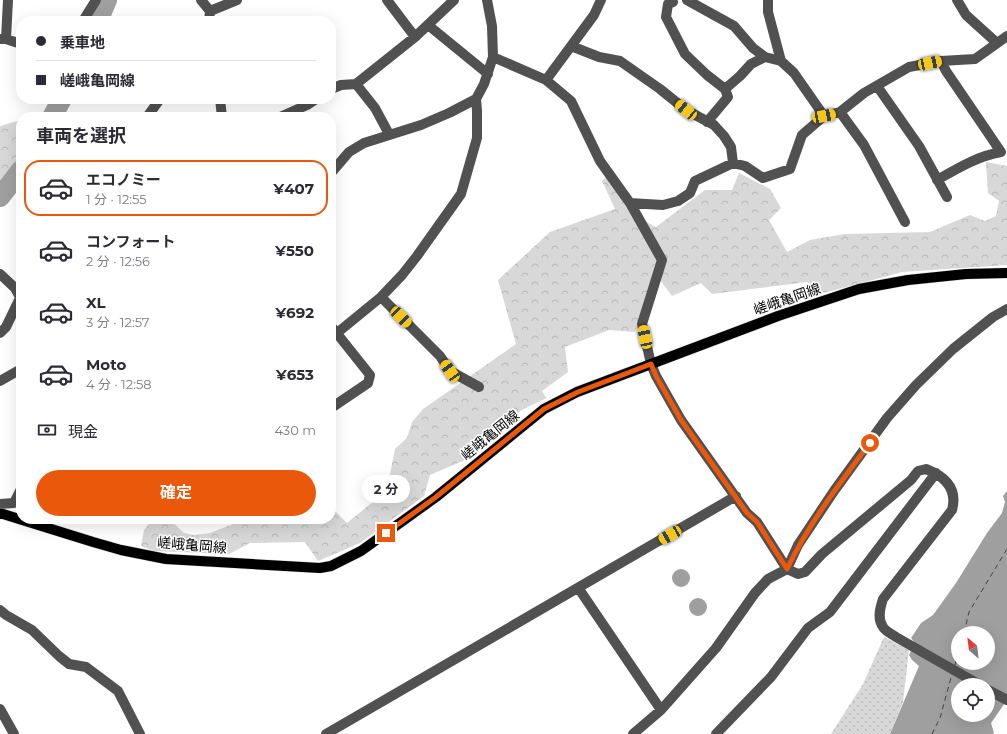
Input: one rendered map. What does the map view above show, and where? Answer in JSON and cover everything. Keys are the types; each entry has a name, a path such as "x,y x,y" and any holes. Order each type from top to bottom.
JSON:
{"main road":[{"name":"嵯峨亀岡線","path":"36,524 121,550 166,559 320,568 331,566 361,551 436,497 544,409 578,392 778,316 859,289 908,280 966,274 1007,273"},
{"name":"嵯峨亀岡線","path":"0,514 16,518"}],"street":[{"path":"8,0 3,39 16,43"},
{"path":"85,16 96,0"},
{"path":"201,0 210,16 237,0"},
{"path":"387,0 415,37"},
{"path":"336,87 341,85 356,84 415,37 454,0"},
{"path":"336,329 381,297 417,256 461,194 477,138 476,99 484,84 493,57 492,26 487,0"},
{"path":"546,80 594,15 601,0"},
{"path":"687,0 734,26 752,48 765,57 781,62 794,73 824,116"},
{"path":"768,0 768,12 781,62"},
{"path":"957,0 966,15 997,43"},
{"path":"674,1 668,4 666,17 685,54 707,75 725,89 728,97 707,122"},
{"path":"428,24 488,74"},
{"path":"630,203 663,205 678,202 690,194 695,181 732,163 745,166 763,178 790,169 802,135 824,116 840,112 864,93 909,67 941,61 975,58 1007,36"},
{"path":"571,46 599,57 620,61 660,89 686,110 714,125 731,147 732,163"},
{"path":"493,57 546,80 571,101 600,161 630,203 662,260 642,324 651,364 656,376 681,420 747,513 757,522 787,569 798,574 805,572 822,554 911,480 918,471 926,469 936,473 948,483 953,495 954,502 952,510 883,599 879,610 883,628 968,678"},
{"path":"725,89 751,64 765,57"},
{"path":"937,180 966,164 987,155 1002,152 946,71 941,61"},
{"path":"356,84 376,108 389,134"},
{"path":"877,86 919,146 947,197"},
{"path":"336,167 349,152 364,143 421,125 476,99"},
{"path":"291,112 308,104"},
{"path":"840,112 864,146 905,222"},
{"path":"0,274 16,289"},
{"path":"381,297 440,356 450,371 479,387"},
{"path":"0,333 6,327 16,306"},
{"path":"633,734 661,710 716,648 755,593 768,579 787,569 798,545 826,503 887,418 916,385 954,349 993,318 1007,309"},
{"path":"336,332 370,375 368,383 336,405"},
{"path":"0,381 16,372"},
{"path":"716,734 771,677 808,628 830,612 936,473"},
{"path":"326,734 579,589 736,496"},
{"path":"0,504 14,503 16,499"},
{"path":"579,589 661,710"},
{"path":"0,610 32,630 69,664 86,667 118,690 140,734"},
{"path":"995,694 1007,700"},
{"path":"0,709 14,734"}],"green space":[{"path":"16,121 16,163 0,190 0,126"},
{"path":"986,162 1007,166 1007,265 902,272 824,293 807,282 712,294 701,283 672,296 655,273 635,332 609,330 565,347 568,372 542,391 546,398 520,411 511,424 465,460 430,475 424,496 360,543 318,561 305,542 250,543 229,554 154,551 141,546 144,530 149,524 174,524 184,533 194,535 210,533 233,524 336,524 336,512 347,523 396,483 390,474 395,449 407,438 412,422 423,409 516,344 498,280 550,232 615,209 602,181 607,176 631,214 656,227 705,190 732,190 739,173 770,189 781,208 769,220 787,252 810,240 845,234 930,232 970,215 985,221 996,216 999,201 988,193"},
{"path":"884,637 909,650 903,702 890,734 831,734 863,684"}],"shaded area":[{"path":"1007,491 1007,700 995,717 995,678 951,678 951,722 992,722 994,733 890,734 919,666 909,655 915,643 911,638 921,623 933,615 956,583 987,533 1002,513 1005,502 1003,496"},
{"path":"681,569 687,572 690,578 687,584 681,587 675,584 672,578 675,572"},
{"path":"698,598 704,601 707,607 704,613 698,616 692,613 689,607 692,601"}],"waterway":[{"path":"100,16 107,0"},
{"path":"55,112 59,104"},
{"path":"0,197 16,176"}],"ferry route":[{"path":"966,626 969,612 1007,549"},
{"path":"932,734 940,718 952,674"}],"route":[{"path":"386,533 436,497 544,409 578,392 651,364 656,376 681,420 747,513 757,522 787,569 798,545 834,491 870,443"}]}
